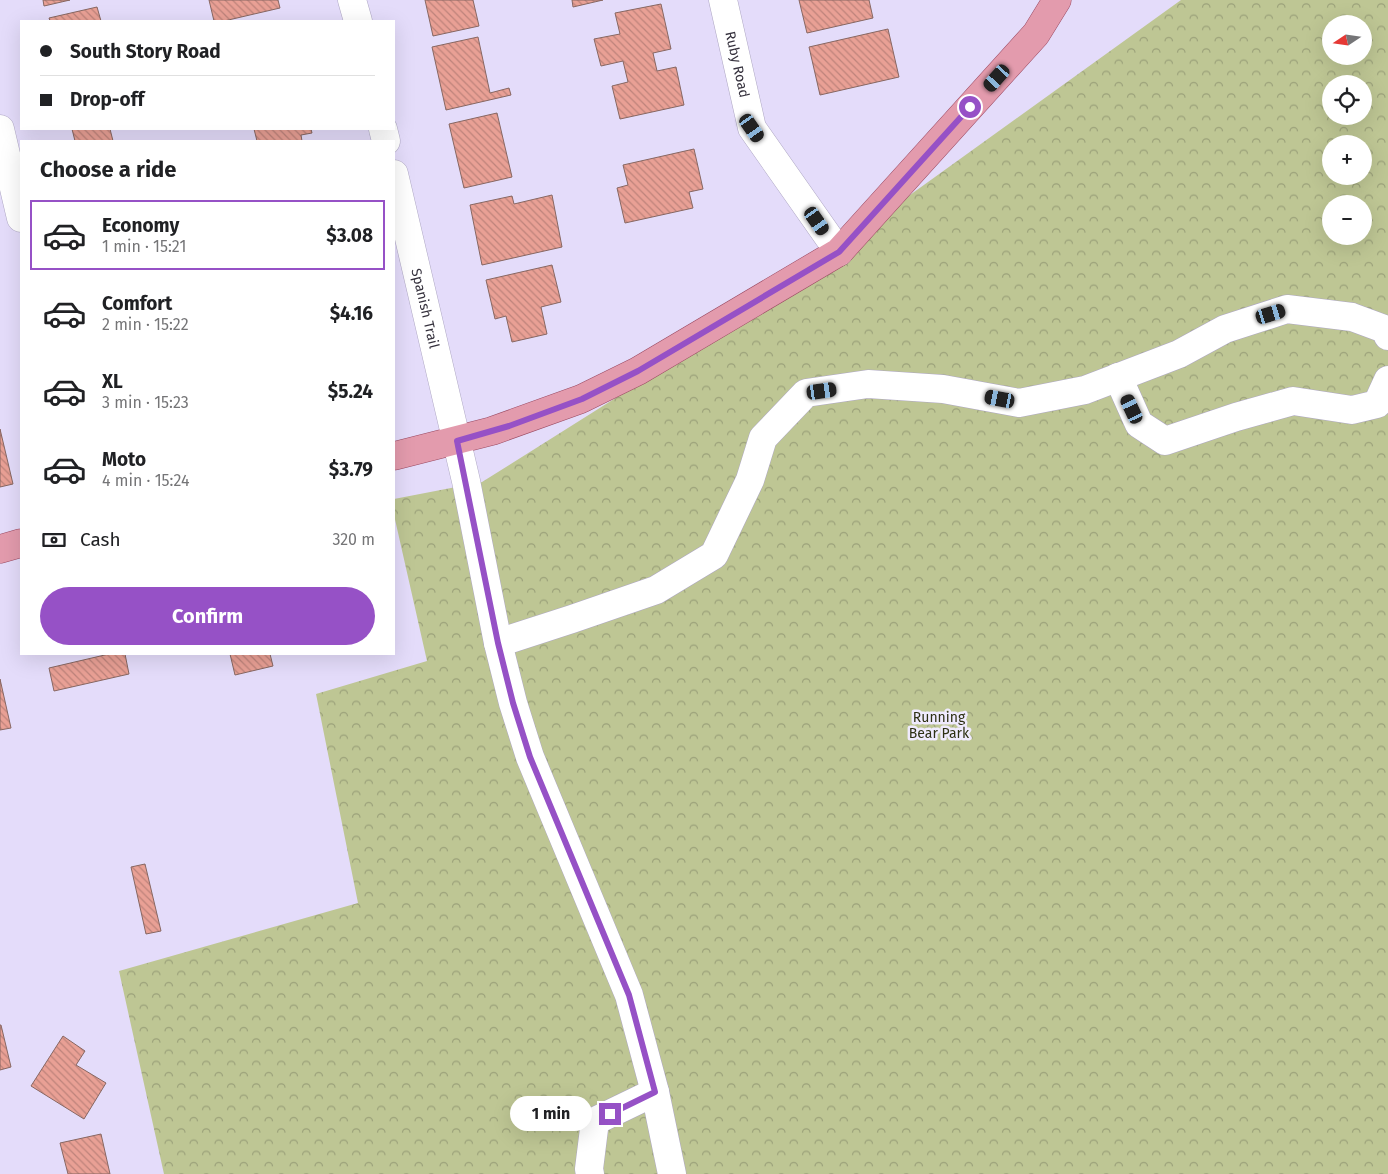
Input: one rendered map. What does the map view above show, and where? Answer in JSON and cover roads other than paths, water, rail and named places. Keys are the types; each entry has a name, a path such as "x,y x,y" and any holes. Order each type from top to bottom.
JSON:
{"main road":[{"path":"395,456 509,426 582,399 638,371 839,252 1036,34 1057,0"},
{"path":"0,548 20,543"}],"street":[{"path":"352,0 358,20"},
{"name":"Ruby Road","path":"724,0 752,128 839,252"},
{"path":"0,129 20,214"},
{"name":"Spanish Trail","path":"395,178 457,441 498,643 513,703 530,757 629,995 655,1092 672,1174"},
{"path":"498,643 656,590 714,555 750,480 763,438 806,393 868,384 942,389 1019,403 1085,390 1179,354 1225,329 1287,309 1352,316 1387,330 1388,336"},
{"path":"1118,377 1139,424 1165,441 1236,417 1293,401 1352,410 1377,404 1388,380"},
{"path":"590,1174 595,1121 655,1092"}],"park label":[{"name":"Running Bear Park","path":"939,726"}]}
